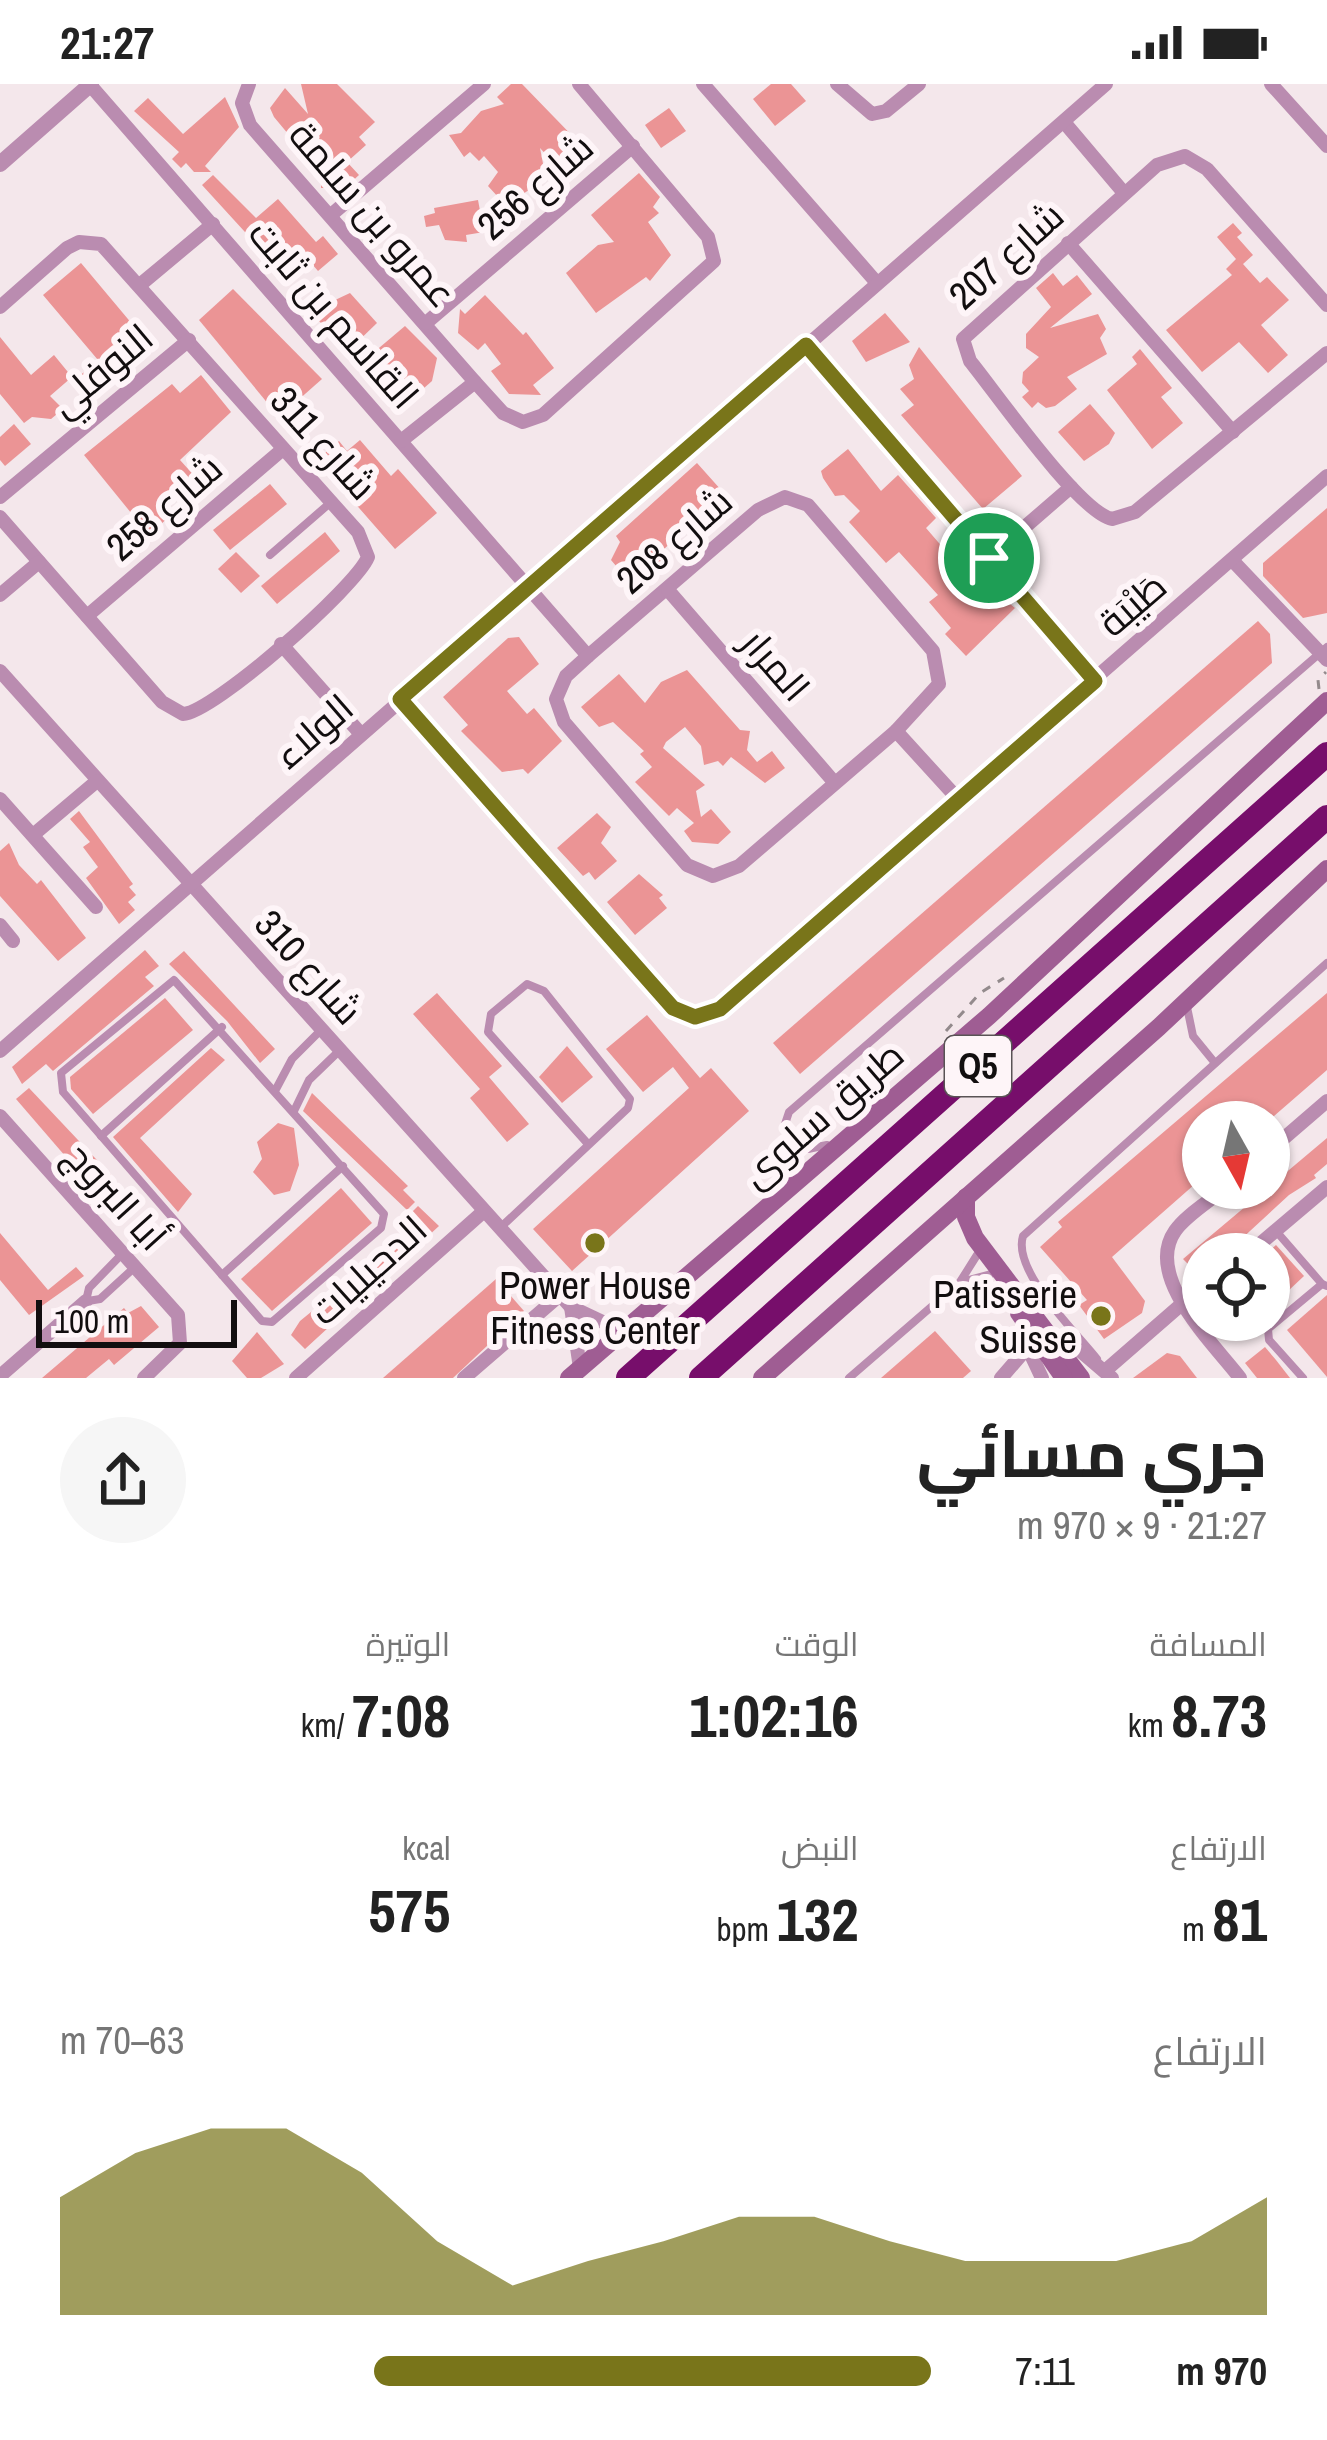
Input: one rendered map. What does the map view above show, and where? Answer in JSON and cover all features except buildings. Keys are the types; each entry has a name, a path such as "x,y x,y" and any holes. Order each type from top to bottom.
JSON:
{"highway":[{"name":"طريق سلوى","path":"628,1378 1327,754"},
{"name":"Q5","path":"702,1378 1327,818"}],"main road":[{"name":"طريق سلوى","path":"574,1373 866,1125 1322,699"},
{"path":"762,1378 1164,1027 1327,869"},
{"path":"966,1197 975,1238 1081,1378"},
{"path":"927,1231 952,1233 977,1255 1026,1333 1064,1378"}],"street":[{"name":"عمرو بن سلمة","path":"249,84 242,103 250,125 475,382 514,419 544,415 709,270 714,254 709,237 578,84"},
{"path":"331,215 484,84"},
{"path":"704,84 877,283"},
{"path":"837,84 872,114 886,111 919,84"},
{"name":"الولاء","path":"0,1051 1106,84"},
{"path":"1271,84 1327,146"},
{"path":"2,158 90,85"},
{"name":"القاسم بن ثابت","path":"90,85 526,588"},
{"path":"1064,122 1124,193"},
{"name":"شارع 256","path":"426,323 633,146"},
{"name":"شارع 207","path":"1327,305 1197,160 1171,158 1124,193 963,339 970,361 1071,487 1101,517 1124,517 1327,352"},
{"path":"141,284 213,224"},
{"name":"شارع 311","path":"0,307 79,242 101,244 358,532 368,557 357,577 281,644 204,708 183,714 162,702 0,517"},
{"path":"1068,243 1233,432"},
{"name":"النوفلي","path":"0,496 189,340"},
{"path":"806,345 1095,681"},
{"path":"401,441 475,382"},
{"name":"شارع 258","path":"87,616 283,449"},
{"name":"طَيْبَة","path":"400,699 684,1015 720,1009 1327,476"},
{"path":"989,558 1071,487"},
{"name":"شارع 208","path":"785,497 808,505 938,661 934,694 896,731 739,866 713,876 687,865 564,722 556,699 558,688 588,656 771,501 785,497"},
{"path":"1232,560 1325,660"},
{"path":"0,595 39,562"},
{"path":"526,588 588,656"},
{"name":"المرار","path":"668,590 834,782"},
{"path":"281,644 360,734"},
{"name":"شارع 310","path":"0,671 566,1301 607,1324 633,1325"},
{"path":"896,731 958,800"},
{"path":"33,835 98,781"},
{"path":"0,799 96,907"},
{"path":"0,925 13,941"},
{"path":"1290,1133 1327,1101"},
{"name":"أبا البروج","path":"0,1116 182,1325 174,1352 144,1378"},
{"path":"1274,1233 1327,1187"},
{"path":"1182,1300 1168,1256 1174,1232 1201,1209"},
{"name":"الدحيليات","path":"296,1378 484,1211"},
{"path":"2,1370 86,1301"},
{"path":"566,1301 574,1373"},
{"path":"464,1378 566,1301"},
{"path":"1047,1332 1109,1374 1182,1304"},
{"path":"1002,1378 1026,1333"},
{"path":"1026,1333 1041,1378"},
{"path":"1212,1341 1240,1378"},
{"path":"1002,1378 1022,1374 1041,1378"}],"lane":[{"path":"270,555 332,502"},
{"path":"767,1210 773,1192 798,1167 786,1118 804,1098 1325,660"},
{"path":"1109,1374 1027,1271 1019,1247 1023,1236 1327,963"},
{"path":"174,980 222,1027 274,1091 384,1214 381,1228 272,1322 262,1321 63,1092 61,1073 174,980"},
{"path":"500,1228 628,1108 630,1099 544,991 527,984 491,1014 488,1032 588,1144"},
{"path":"1186,1001 1193,1036 1215,1063"},
{"path":"101,1136 222,1027"},
{"path":"274,1091 292,1059 322,1030"},
{"path":"1182,1032 1193,1036"},
{"path":"294,1111 309,1080 340,1051"},
{"path":"792,1141 817,1149 866,1125"},
{"path":"222,1275 343,1166"},
{"path":"1276,1231 1324,1285 1268,1329 1269,1340 1303,1378"},
{"path":"123,1253 89,1288 86,1301 100,1299 135,1267"},
{"path":"849,1378 960,1282 977,1255"},
{"path":"960,1282 991,1274"}],"path":[{"path":"1322,699 1318,680 1325,660"},
{"path":"942,1039 966,1006 1010,975"},
{"path":"643,1299 645,1286 662,1282"}],"place":[{"name":"Power House Fitness Center","path":"595,1243"},
{"name":"Patisserie Suisse","path":"1101,1316"}],"route":[{"path":"806,345 989,558 1095,681 709,1015 684,1015 673,1008 400,699 806,345"}]}
